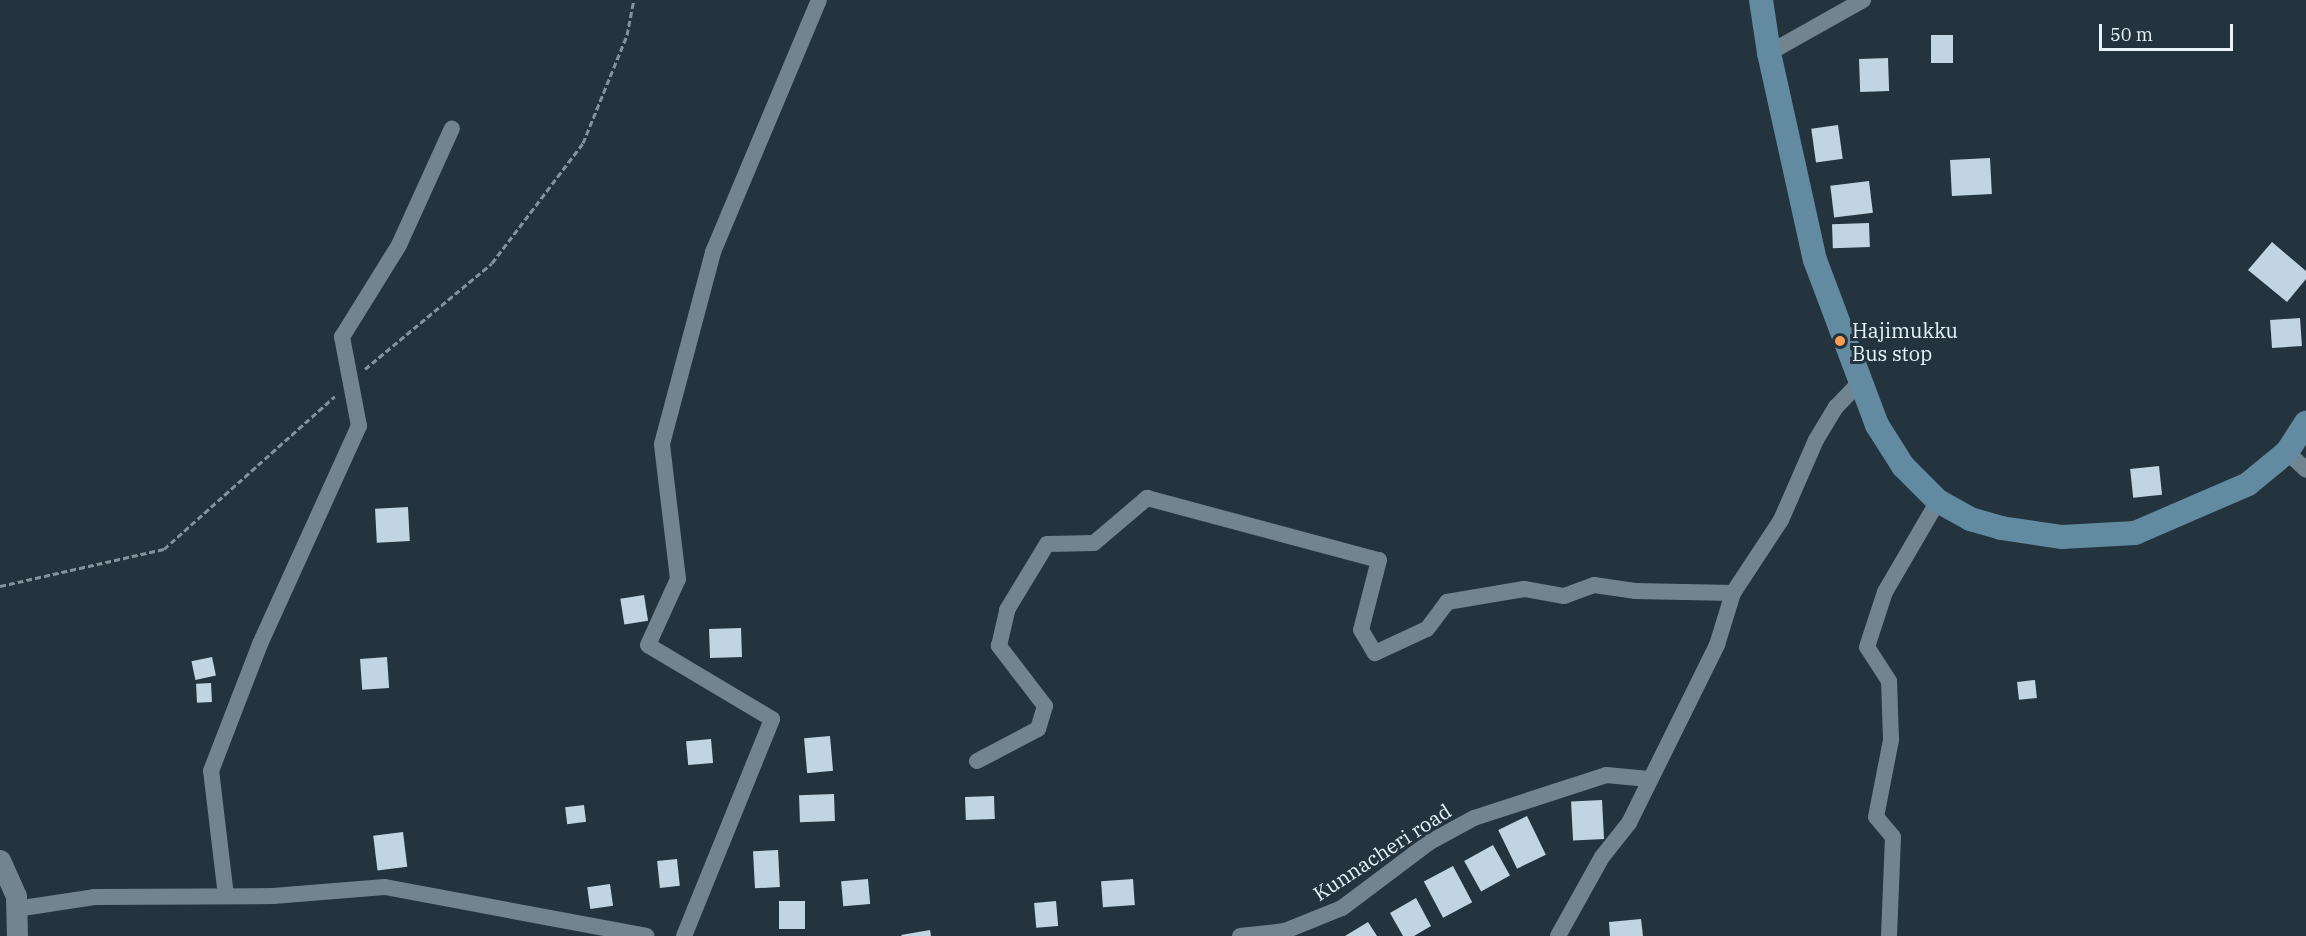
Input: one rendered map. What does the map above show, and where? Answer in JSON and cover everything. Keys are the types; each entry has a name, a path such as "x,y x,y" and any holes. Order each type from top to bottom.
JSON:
{"main road":[{"path":"1761,0 1768,53 1815,260 1877,425 1903,466 1938,501 1970,519 2001,528 2062,537 2135,533 2248,484 2287,452 2306,423"}],"street":[{"path":"684,936 772,719 648,645 678,579 662,444 713,252 819,0"},
{"path":"1768,53 1863,0"},
{"path":"226,896 211,771 260,644 359,426 342,337 399,245 452,128"},
{"path":"1558,936 1602,857 1629,823 1717,645 1733,593 1781,520 1816,440 1836,407 1860,382"},
{"path":"2287,452 2306,470"},
{"path":"977,761 1038,729 1046,706 999,646 1007,610 1047,544 1094,543 1147,498 1379,560 1362,630 1375,653 1426,629 1448,602 1524,589 1564,596 1594,585 1635,591 1733,593"},
{"path":"1889,936 1893,837 1876,817 1891,740 1889,681 1867,646 1885,592 1938,501"},
{"name":"Kunnacheri road","path":"1240,936 1285,931 1342,908 1430,842 1474,818 1606,776 1649,779"},
{"path":"0,860 16,896 17,936"},
{"path":"16,909 94,897 226,896 385,887 646,936"}],"path":[{"path":"362,372 492,263 583,143 627,35 634,0"},
{"path":"0,586 164,549 336,395"}],"building":[{"path":"1931,35 1953,35 1953,63 1931,63"},
{"path":"1888,58 1889,91 1860,92 1859,59"},
{"path":"1838,125 1843,159 1816,162 1811,129"},
{"path":"1990,158 1992,194 1952,196 1950,160"},
{"path":"1869,181 1873,213 1834,218 1830,186"},
{"path":"1869,223 1870,247 1833,248 1832,224"},
{"path":"2272,242 2306,271 2306,279 2287,302 2248,270"},
{"path":"2300,318 2302,346 2272,348 2270,320"},
{"path":"2159,466 2162,495 2133,498 2130,469"},
{"path":"408,507 410,541 377,543 375,509"},
{"path":"644,595 648,621 624,624 620,599"},
{"path":"741,628 742,657 710,658 709,629"},
{"path":"212,657 216,676 195,680 191,661"},
{"path":"387,657 389,688 362,690 360,659"},
{"path":"2035,680 2037,698 2019,700 2017,682"},
{"path":"211,683 212,702 197,703 196,684"},
{"path":"830,736 833,771 807,773 804,738"},
{"path":"711,739 713,763 688,765 686,741"},
{"path":"834,794 835,821 800,822 799,795"},
{"path":"994,796 995,819 966,820 965,797"},
{"path":"1602,800 1604,839 1573,841 1571,802"},
{"path":"584,805 586,822 567,824 565,807"},
{"path":"1527,816 1546,855 1517,869 1498,830"},
{"path":"403,832 407,867 377,870 373,836"},
{"path":"1493,845 1510,876 1481,892 1464,861"},
{"path":"778,850 780,887 755,888 753,851"},
{"path":"677,859 680,886 660,888 657,861"},
{"path":"1453,866 1472,902 1443,918 1424,881"},
{"path":"868,879 870,904 843,906 841,881"},
{"path":"1133,879 1135,905 1103,907 1101,881"},
{"path":"610,884 613,906 590,909 587,887"},
{"path":"1416,898 1431,926 1414,936 1403,936 1390,913"},
{"path":"779,901 805,901 805,929 779,929"},
{"path":"1056,901 1058,926 1036,928 1034,903"},
{"path":"1641,919 1643,936 1610,936 1609,922"},
{"path":"1368,922 1377,936 1345,936"},
{"path":"930,930 931,936 901,935"}],"place":[{"name":"Hajimukku Bus stop","path":"1840,341"}]}
